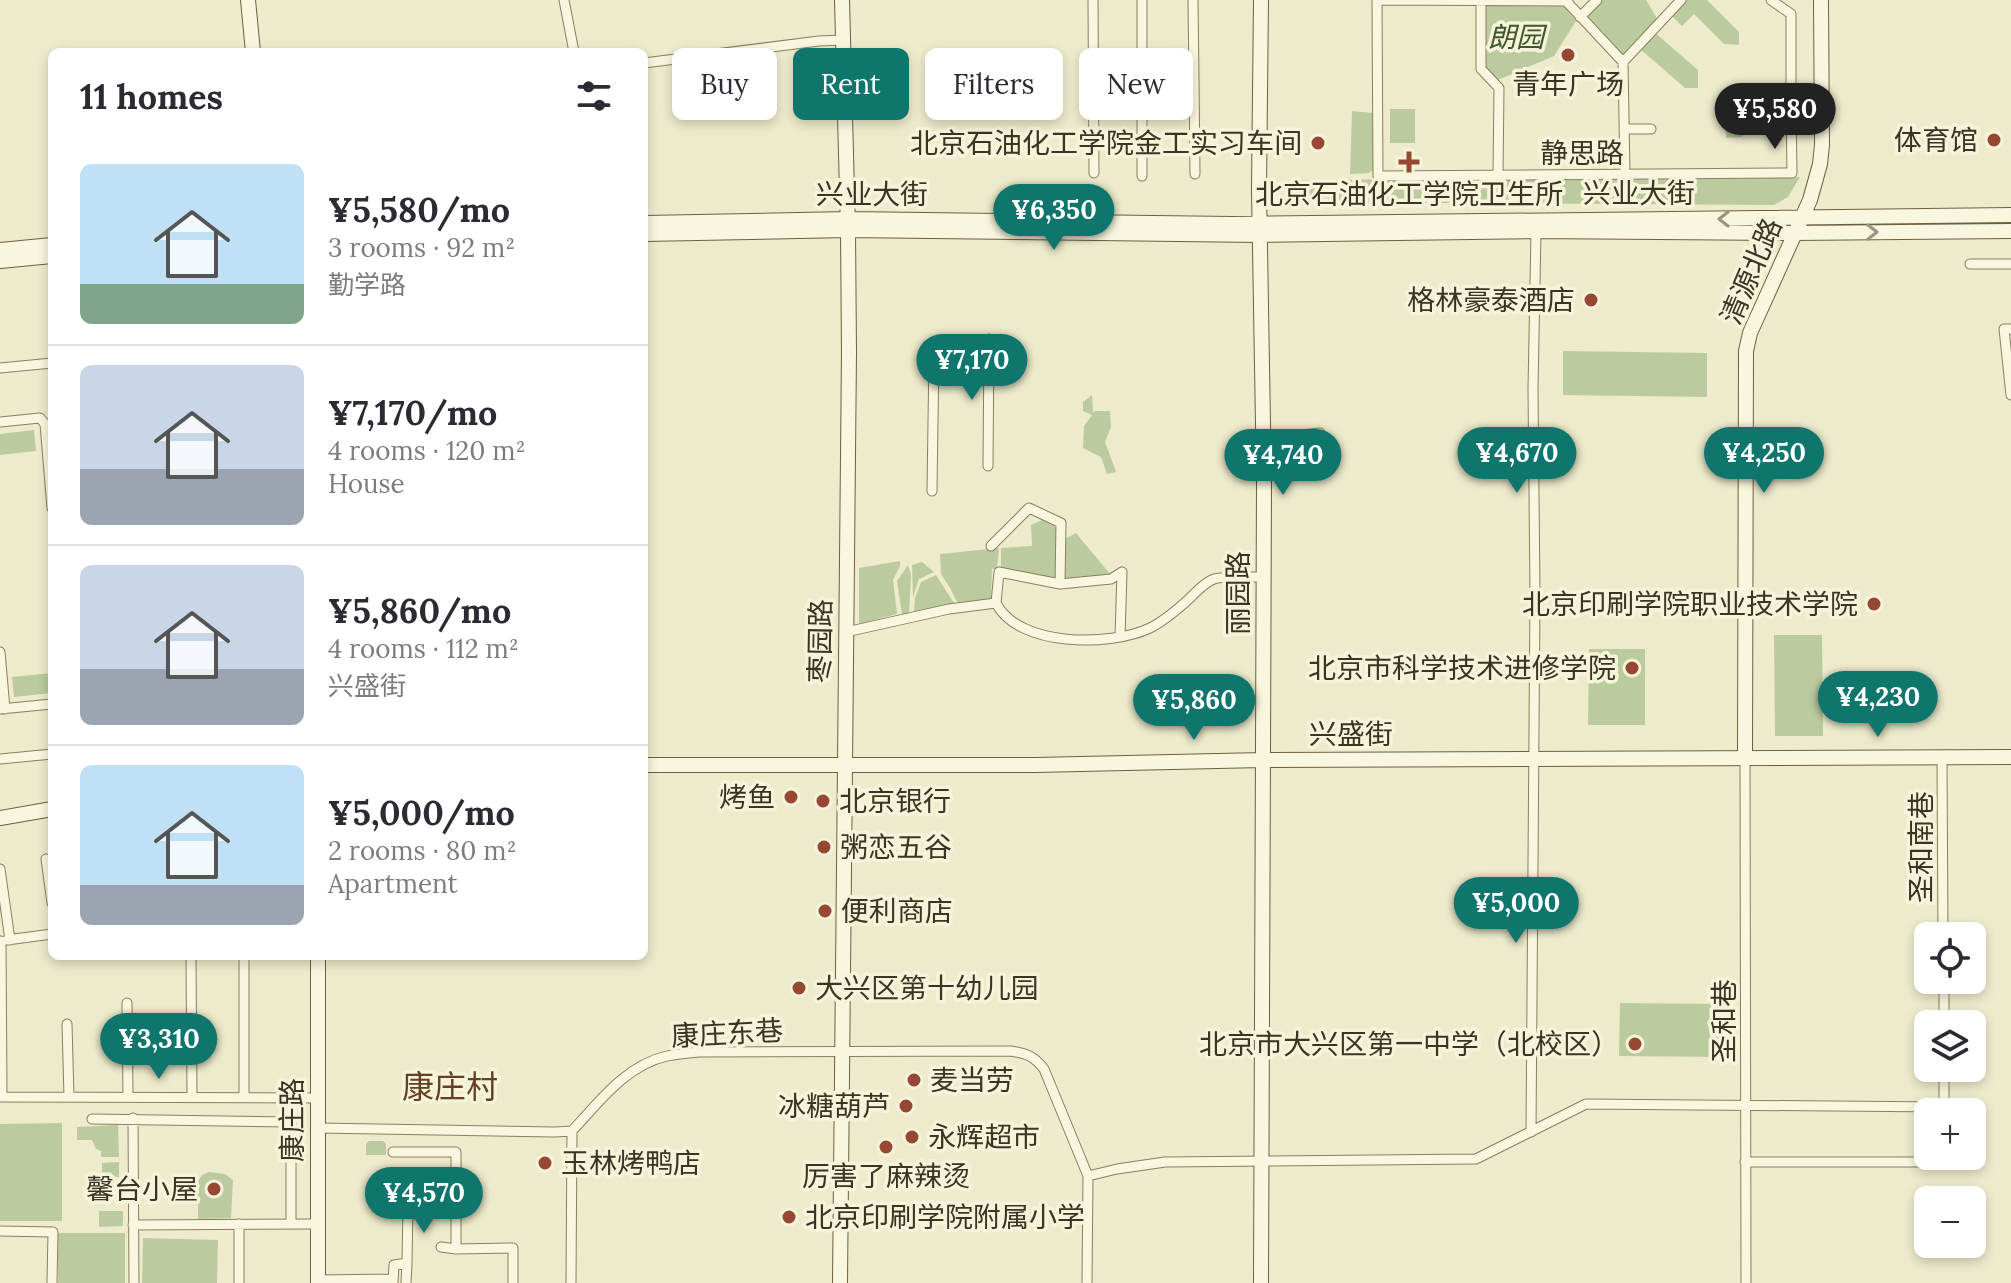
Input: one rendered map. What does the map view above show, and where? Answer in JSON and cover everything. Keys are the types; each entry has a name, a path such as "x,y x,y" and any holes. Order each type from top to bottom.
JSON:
{"street":[{"path":"248,0 253,48"},
{"path":"564,0 573,48"},
{"name":"枣园路","path":"840,1283 849,352 842,0"},
{"path":"1093,0 1094,48"},
{"path":"1142,0 1143,48"},
{"path":"1193,0 1195,174"},
{"name":"丽园路","path":"1261,0 1260,228 1264,439 1261,1283"},
{"path":"1377,0 1566,0 1623,62 1625,175"},
{"name":"静思路","path":"1377,0 1378,176 1792,173 1791,110"},
{"path":"1580,17 1597,0"},
{"path":"1623,62 1681,0"},
{"path":"1725,118 1738,116 1744,108 1791,110 1791,14 1771,0"},
{"name":"清源北路","path":"1745,758 1746,351 1750,333 1816,183 1822,145 1821,0"},
{"path":"1481,1 1481,69 1499,88 1498,175"},
{"path":"648,62 844,40"},
{"path":"1094,120 1094,173"},
{"path":"1142,176 1143,120"},
{"path":"1624,129 1651,129"},
{"name":"兴业大街","path":"1260,228 2011,215"},
{"name":"兴业大街","path":"648,223 1232,224 1260,228 1794,233 2011,231"},
{"name":"兴业大街","path":"648,234 848,225"},
{"path":"1531,1132 1536,231"},
{"path":"0,250 48,245"},
{"path":"0,261 48,256"},
{"path":"1970,264 2011,264"},
{"path":"2011,329 2004,329 2011,395"},
{"path":"988,466 989,339"},
{"path":"932,491 934,353"},
{"path":"0,368 48,363"},
{"path":"0,422 47,420 48,460"},
{"path":"1264,439 1320,433"},
{"path":"991,546 1029,508 1061,523 1060,584"},
{"path":"1120,637 1122,572 1111,579 1060,584 999,572 996,603 1001,613 1018,625 1051,638 1088,641 1120,637 1149,628 1214,579 1264,577"},
{"path":"846,632 949,609 996,603"},
{"path":"0,652 3,709 48,704"},
{"path":"0,759 48,754"},
{"name":"兴盛街","path":"648,765 2011,757"},
{"name":"圣和巷","path":"1745,758 1746,1283"},
{"name":"圣和南巷","path":"1942,758 1943,922"},
{"path":"0,818 48,810"},
{"path":"46,859 48,874"},
{"path":"0,869 4,941 1,1097 318,1098"},
{"path":"4,941 48,935"},
{"path":"191,960 192,1097"},
{"path":"244,960 244,1097"},
{"name":"康庄路","path":"318,960 318,1281"},
{"path":"127,1003 128,1097"},
{"path":"67,1024 69,1097"},
{"name":"康庄东巷","path":"572,1131 616,1084 636,1068 665,1056 699,1052 1010,1051 1025,1053 1036,1059 1044,1069 1088,1176"},
{"path":"1087,1283 1088,1176 1117,1169 1165,1162 1476,1159 1586,1104 1944,1107 1944,1082"},
{"path":"133,1118 134,1283"},
{"path":"92,1119 291,1122 291,1224"},
{"path":"318,1128 572,1131 571,1283"},
{"path":"393,1152 456,1152 456,1249"},
{"path":"1745,1162 1914,1162"},
{"path":"406,1283 408,1204"},
{"path":"239,1224 239,1283"},
{"path":"133,1225 318,1224"},
{"path":"0,1231 53,1232 52,1283"},
{"path":"441,1247 513,1248 513,1283"},
{"path":"318,1281 393,1281 394,1265 407,1263"}],"green space":[{"path":"1602,0 1646,0 1658,20 1623,55 1585,17"},
{"path":"1684,0 1707,0 1739,32 1739,45 1724,44 1694,14 1682,26 1670,14"},
{"name":"朗园","path":"1484,4 1564,5 1576,21 1554,56 1498,80 1485,67"},
{"path":"1653,31 1698,70 1698,88 1685,88 1639,48"},
{"path":"1390,109 1415,109 1415,143 1390,143"},
{"path":"1352,111 1374,113 1373,170 1369,173 1350,174"},
{"path":"1725,119 1740,119 1745,124 1746,132 1742,137 1726,138"},
{"path":"1800,177 1788,197 1774,205 1293,202 1294,180"},
{"path":"1563,351 1707,353 1707,397 1563,395"},
{"path":"1092,395 1093,413 1110,411 1111,427 1105,442 1116,472 1107,474 1101,457 1083,448 1084,426 1092,415 1083,411 1083,402"},
{"path":"34,430 36,451 0,455 0,434"},
{"path":"1330,447 1328,477 1276,475 1272,466 1272,458 1282,448"},
{"path":"1042,520 1056,527 1057,581 1001,570 1001,548 1032,546 1031,525"},
{"path":"1076,533 1110,574 1065,582 1065,539"},
{"path":"999,548 997,569 992,569 991,599 957,602 941,574 940,554"},
{"path":"900,561 893,580 897,614 859,624 859,568"},
{"path":"922,562 934,572 919,579 913,597 912,565"},
{"path":"908,565 911,575 909,613 902,615 897,581"},
{"path":"936,575 954,603 914,613 921,582"},
{"path":"1774,635 1822,635 1823,736 1775,736"},
{"path":"1589,649 1645,649 1645,725 1588,725"},
{"path":"48,673 48,693 14,697 12,677"},
{"path":"1620,1003 1726,1004 1725,1057 1619,1056"},
{"path":"62,1123 62,1221 0,1221 0,1124"},
{"path":"118,1125 119,1157 101,1157 101,1151 96,1149 92,1140 77,1140 77,1127"},
{"path":"369,1141 383,1141 386,1155 366,1155"},
{"path":"119,1162 119,1177 102,1177 102,1163"},
{"path":"209,1172 225,1174 233,1180 231,1218 198,1219 198,1181"},
{"path":"99,1211 123,1211 123,1226 99,1227"},
{"path":"58,1233 125,1233 125,1283 58,1283"},
{"path":"143,1238 218,1240 217,1283 142,1283"}],"place":[{"name":"青年广场","path":"1568,55"},
{"name":"体育馆","path":"1994,140"},
{"name":"北京石油化工学院金工实习车间","path":"1318,143"},
{"name":"北京石油化工学院卫生所","path":"1409,162"},
{"name":"格林豪泰酒店","path":"1591,300"},
{"name":"北京印刷学院职业技术学院","path":"1874,604"},
{"name":"北京市科学技术进修学院","path":"1632,668"},
{"name":"烤鱼","path":"791,797"},
{"name":"北京银行","path":"823,801"},
{"name":"粥恋五谷","path":"824,847"},
{"name":"便利商店","path":"825,911"},
{"name":"大兴区第十幼儿园","path":"799,988"},
{"name":"北京市大兴区第一中学（北校区）","path":"1635,1044"},
{"name":"麦当劳","path":"914,1080"},
{"name":"冰糖葫芦","path":"906,1106"},
{"name":"永辉超市","path":"912,1137"},
{"name":"厉害了麻辣烫","path":"886,1147"},
{"name":"玉林烤鸭店","path":"545,1163"},
{"name":"馨台小屋","path":"214,1189"},
{"name":"北京印刷学院附属小学","path":"789,1217"}],"district":[{"name":"康庄村","path":"450,1086"}]}
